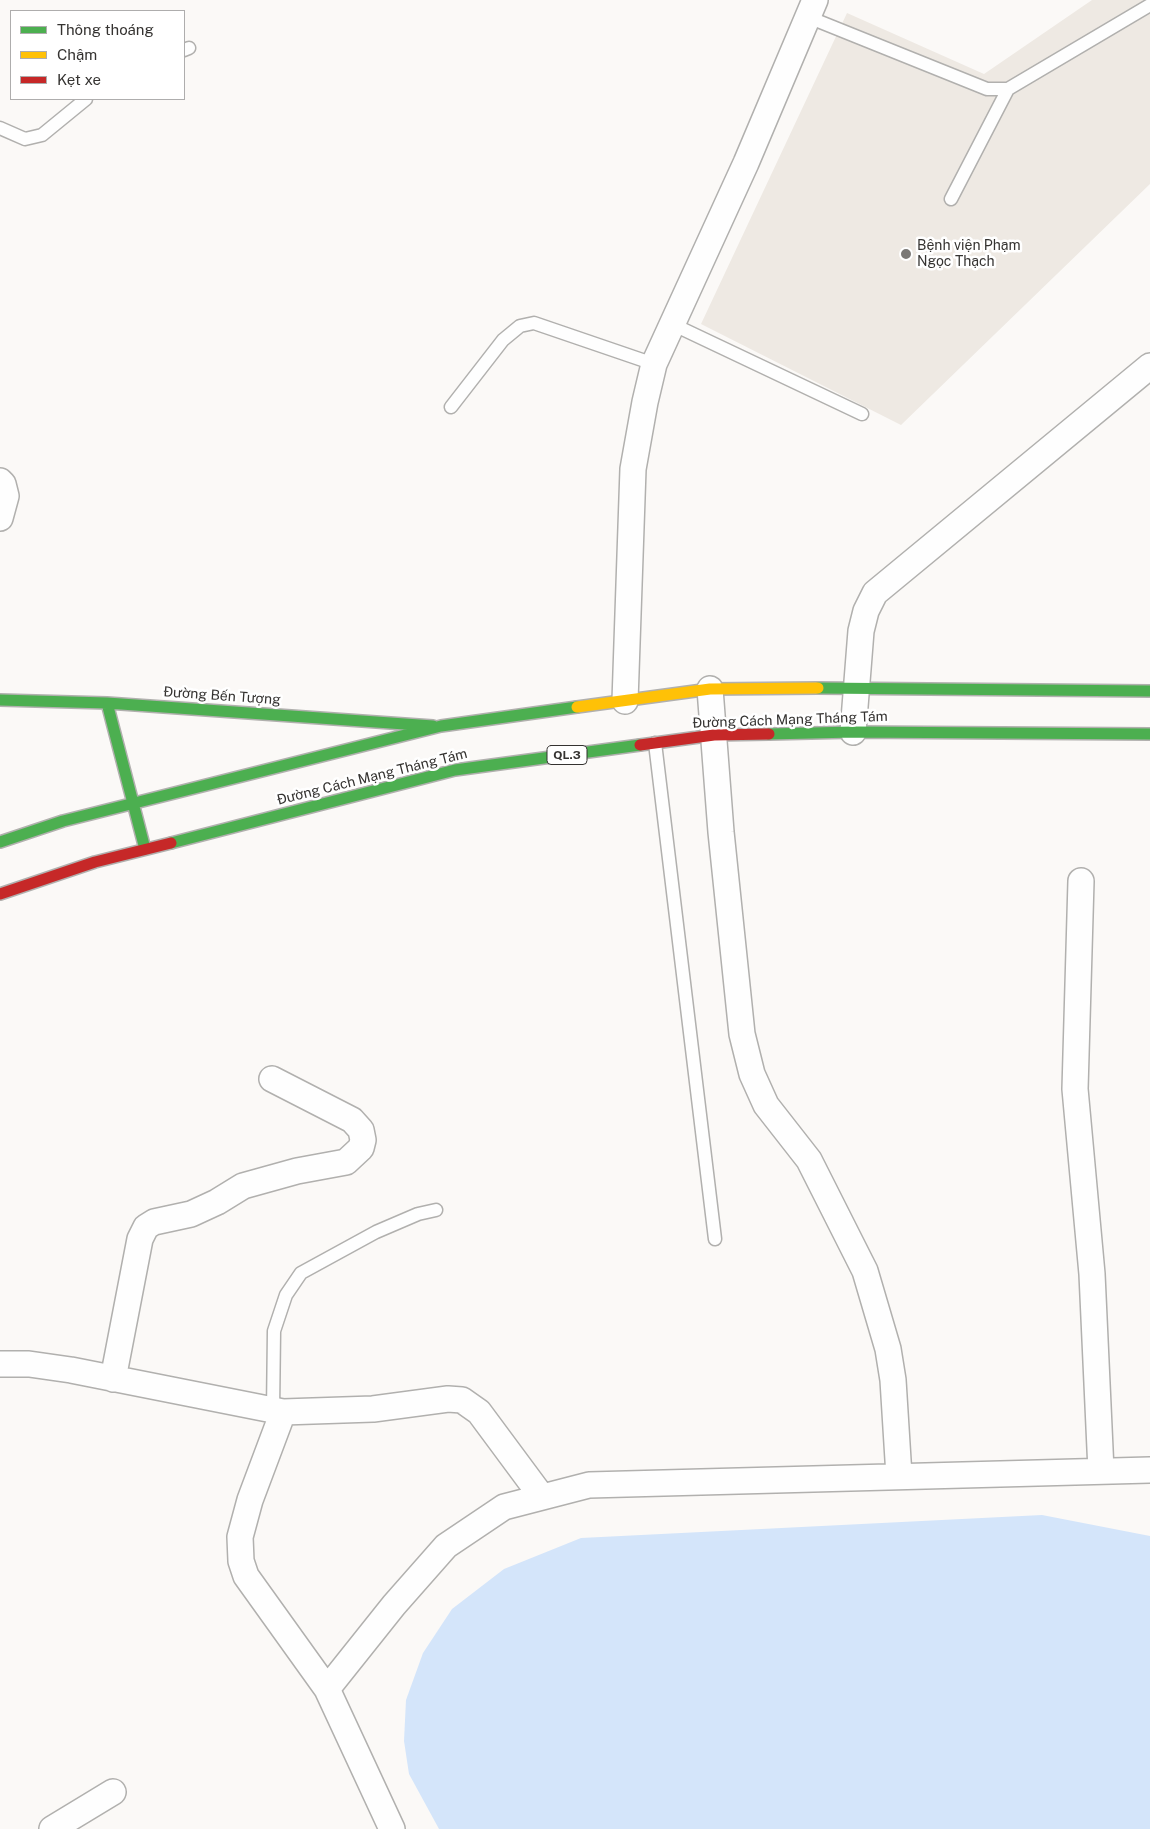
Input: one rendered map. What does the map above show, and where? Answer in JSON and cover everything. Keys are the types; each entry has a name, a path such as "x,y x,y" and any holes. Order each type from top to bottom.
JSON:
{"main road":[{"name":"Đường Cách Mạng Tháng Tám","path":"0,842 63,821 441,726 624,700 710,689 856,688 1150,691"},
{"name":"Đường Bến Tượng","path":"0,700 107,703 441,726"},
{"path":"107,703 144,849"},
{"name":"Đường Cách Mạng Tháng Tám","path":"0,894 36,880 144,849 455,770 714,735 853,732 1150,734"}],"street":[{"path":"624,700 633,468 644,402 654,364 746,163 811,8"},
{"path":"853,732 861,631 866,611 875,593 1150,366"},
{"path":"0,482 4,484 6,496 0,518"},
{"path":"710,689 721,832 742,1034 750,1066 766,1105 809,1160 865,1271 886,1341 892,1372 899,1476"},
{"path":"1081,881 1075,1089 1092,1274 1101,1471"},
{"path":"113,1379 140,1239 146,1227 154,1222 190,1214 217,1202 243,1186 297,1171 346,1162 361,1148 363,1140 361,1130 352,1120 272,1079"},
{"path":"0,1364 29,1364 278,1411 373,1410 448,1399 462,1400 478,1412 542,1497"},
{"path":"278,1411 240,1537 241,1561 246,1576 327,1689 392,1829"},
{"path":"327,1689 394,1605 446,1546 504,1507 589,1485 1150,1470"},
{"path":"52,1829 112,1792"}],"lane":[{"path":"811,8 988,89 1008,89 1150,5"},
{"path":"951,200 1008,89"},
{"path":"0,128 25,139 42,135 85,100"},
{"path":"451,407 503,340 520,326 534,323 654,364"},
{"path":"672,324 862,414"},
{"path":"655,743 715,1239"},
{"path":"278,1411 274,1331 286,1295 301,1273 376,1232 418,1214 436,1210"}],"shaded area":[{"name":"Bệnh viện Phạm Ngọc Thạch","path":"1092,0 1150,0 1150,184 901,425 701,324 847,13 984,74"}],"water":[{"path":"1042,1515 1150,1536 1150,1829 439,1829 409,1774 404,1741 406,1700 423,1653 452,1609 504,1569 581,1538"}],"traffic: fast":[{"path":"818,688 1150,691"},
{"path":"0,700 107,703 433,726"},
{"path":"107,703 145,849"},
{"path":"0,842 63,821 441,726 577,707"},
{"path":"769,734 853,732 1150,734"},
{"path":"171,843 455,770 640,745"}],"traffic: slow":[{"path":"577,707 710,689 818,688"}],"traffic: jam":[{"path":"640,745 714,735 769,734"},
{"path":"0,894 95,862 171,843"}],"place":[{"name":"Bệnh viện Phạm Ngọc Thạch","path":"906,254"}]}
